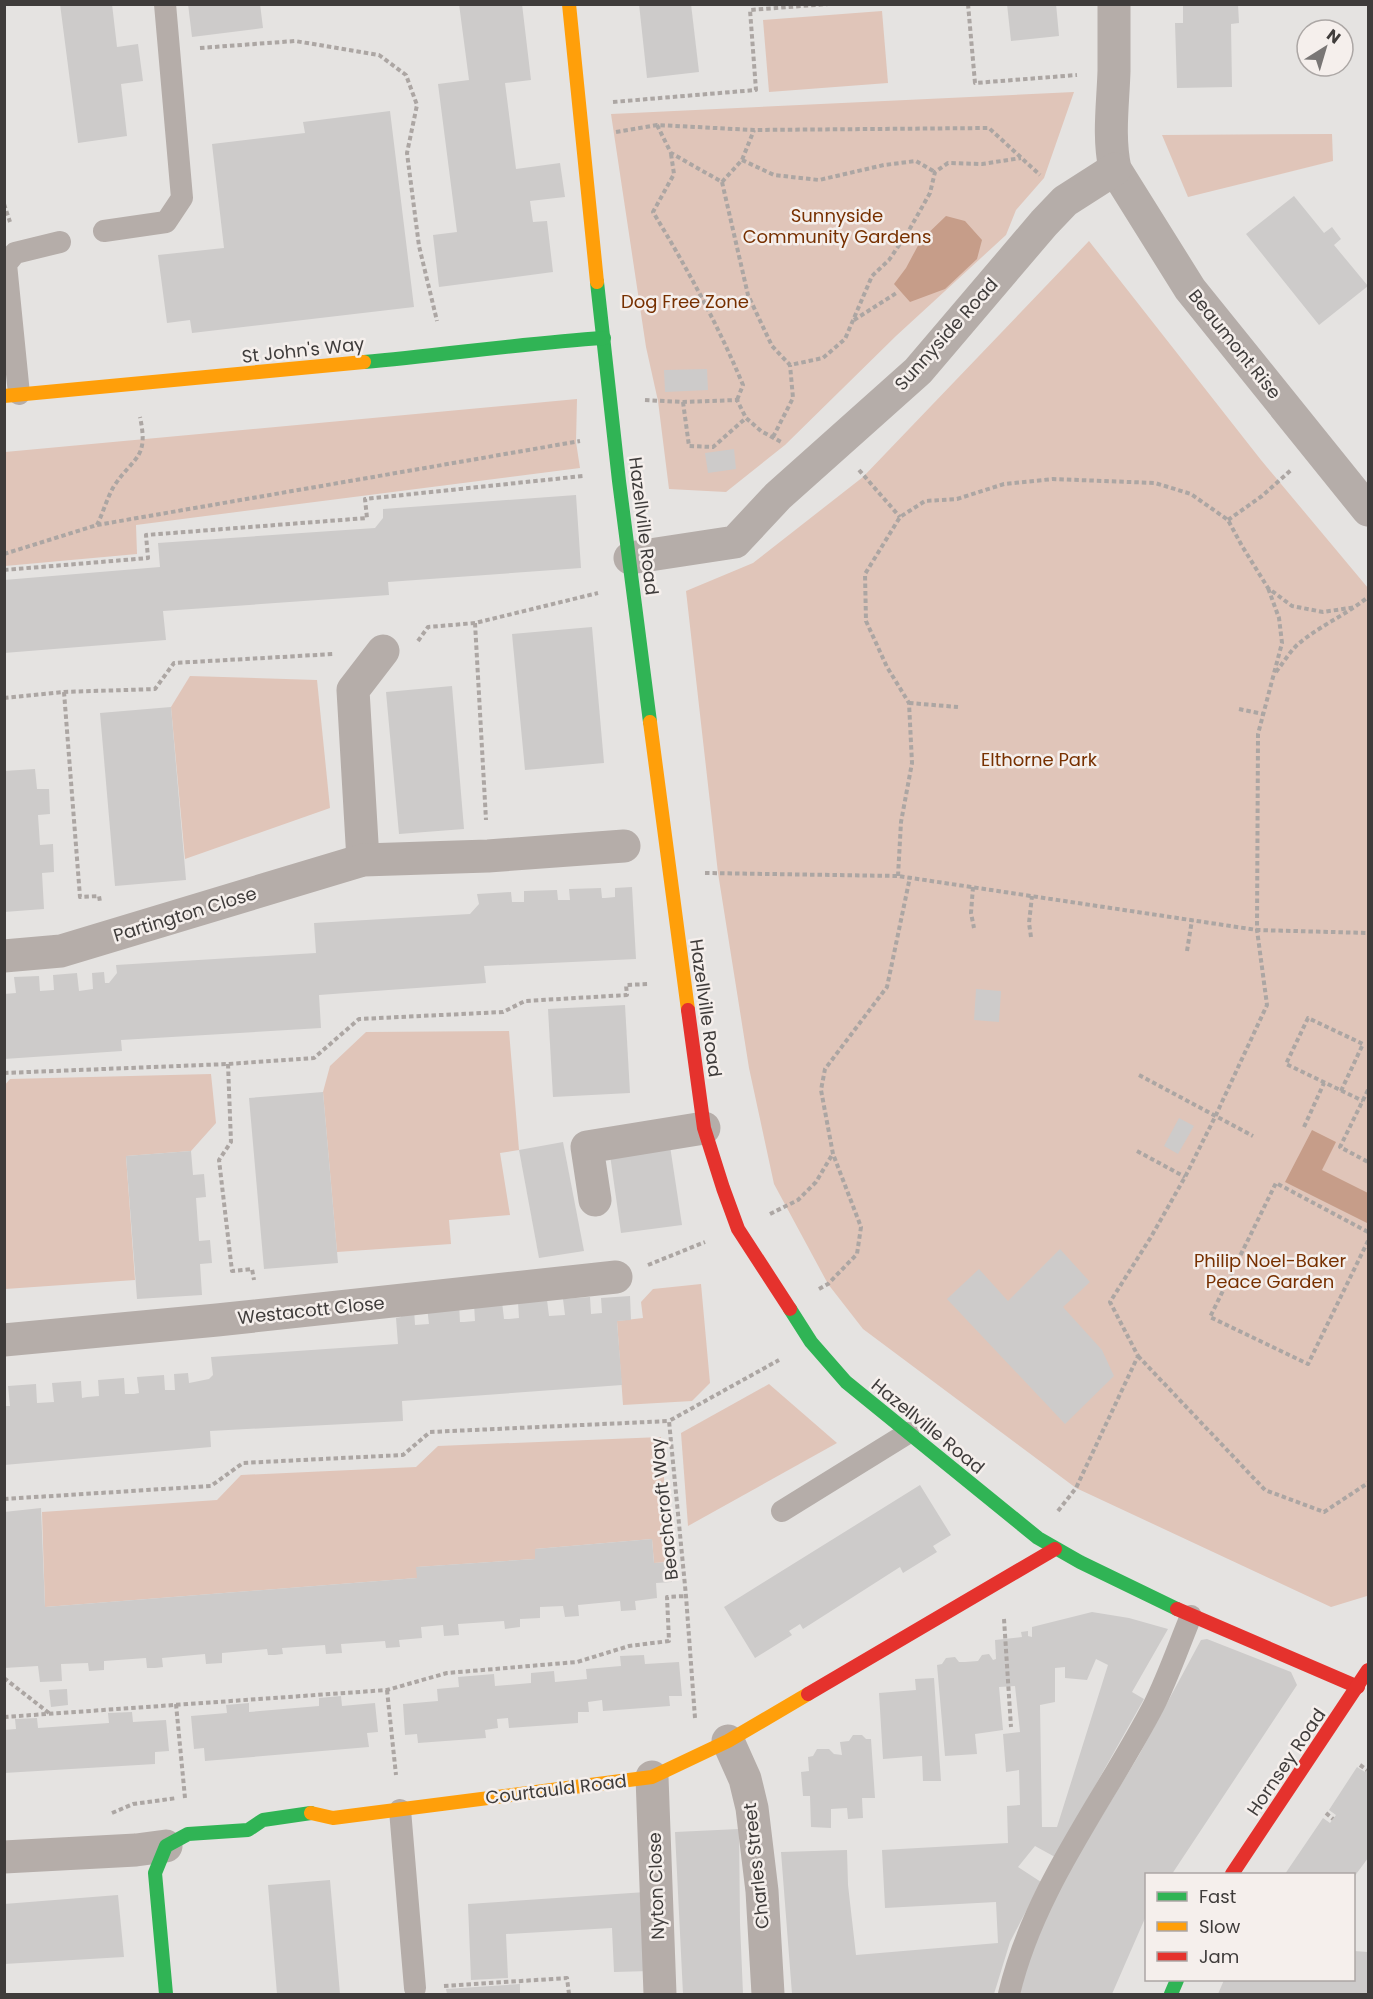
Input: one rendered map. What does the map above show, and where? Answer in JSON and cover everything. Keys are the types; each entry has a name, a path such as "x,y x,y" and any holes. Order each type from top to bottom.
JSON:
{"street":[{"name":"Hazellville Road","path":"569,4 618,472 704,1128 738,1229 811,1342 846,1382 1038,1538 1055,1549 1191,1616 1358,1687"},
{"path":"1114,4 1114,72 1110,122 1115,169"},
{"name":"Sunnyside Road","path":"632,571 735,542 778,496 918,371 1065,201 1115,169"},
{"name":"Beaumont Rise","path":"1115,169 1190,289 1317,447 1367,504"},
{"name":"St John's Way","path":"12,395 443,355 529,343 604,338"},
{"path":"363,860 353,690 382,651"},
{"name":"Partington Close","path":"4,956 61,951 363,860 488,856 624,846"},
{"path":"595,1200 587,1147 704,1128"},
{"name":"Westacott Close","path":"4,1340 218,1320 616,1277"},
{"name":"Courtauld Road","path":"4,1857 136,1850 166,1846 188,1834 248,1830 263,1820 310,1813 333,1818 652,1777 728,1741 1055,1549"},
{"name":"Hornsey Road","path":"1233,1873 1368,1670"},
{"name":"Charles Street","path":"728,1741 745,1779 752,1808 762,1891 768,1995"},
{"name":"Nyton Close","path":"652,1777 660,1995"},
{"path":"166,1846 155,1874 166,1995"},
{"path":"1171,1995 1177,1981"}],"lane":[{"path":"104,231 166,222 182,198 165,4"},
{"path":"12,395 6,264 15,253 60,242"},
{"path":"782,1511 908,1433"},
{"path":"1008,1995 1016,1965 1058,1871 1154,1704 1191,1616"},
{"path":"400,1810 415,1988"}],"path":[{"path":"580,105 756,90 750,10 828,4"},
{"path":"968,4 975,83 1114,72"},
{"path":"168,51 295,41 379,55 406,75 417,105 407,153 408,165 419,246 433,298 443,355"},
{"path":"657,125 671,153 674,174 653,212 682,260 731,355 743,385 737,400 746,418 761,431 785,445 808,470"},
{"path":"581,133 614,132 657,125 754,129 989,128 1065,201"},
{"path":"722,182 742,159 754,129"},
{"path":"671,153 722,182 748,295 772,346 790,364 793,399 773,437"},
{"path":"790,364 823,358 845,339 872,276 889,260 908,232 930,193 935,172 948,164 982,164 1021,158"},
{"path":"742,159 774,175 819,180 884,165 916,161 935,172"},
{"path":"854,320 898,292"},
{"path":"97,525 113,488 139,456 145,438 134,384"},
{"path":"611,398 683,402 737,400"},
{"path":"683,402 689,446 714,447 746,418"},
{"path":"4,554 97,525 614,435"},
{"path":"840,442 863,477 900,517"},
{"path":"1228,520 1262,496 1317,447"},
{"path":"4,570 148,558 146,535 367,518 365,499 618,472"},
{"path":"898,876 901,822 912,763 909,703 887,667 866,621 865,574 900,517 925,501 957,499 1004,484 1053,478 1155,483 1191,494 1228,520 1268,588 1279,618 1282,643 1258,734 1257,930 1268,1005 1185,1177 1110,1302 1138,1356 1265,1490 1324,1512 1368,1483"},
{"path":"4,698 64,692 155,688 174,663 411,650 428,627 475,623 632,571"},
{"path":"1268,588 1292,606 1323,612 1356,607"},
{"path":"1274,674 1297,646 1368,597"},
{"path":"475,623 488,856"},
{"path":"64,692 80,897 99,896 101,907"},
{"path":"909,703 958,707"},
{"path":"1239,709 1263,714"},
{"path":"669,871 898,876 1257,930 1368,933"},
{"path":"787,1305 828,1284 857,1254 861,1227 833,1154 821,1090 825,1069 887,987 910,878"},
{"path":"973,887 971,913 974,928"},
{"path":"1031,937 1029,923 1032,896"},
{"path":"1187,951 1192,920"},
{"path":"4,1073 228,1064 314,1058 359,1019 503,1012 525,1001 627,995 626,985 684,982"},
{"path":"1341,1090 1363,1044 1308,1018 1286,1064 1363,1101"},
{"path":"228,1064 231,1142 219,1160 232,1271 252,1269 254,1281 244,1284"},
{"path":"1138,1075 1253,1136"},
{"path":"1304,1127 1324,1083"},
{"path":"1368,1090 1340,1147 1368,1162"},
{"path":"1137,1151 1185,1177"},
{"path":"616,1277 738,1229 798,1200 816,1182 833,1154"},
{"path":"1368,1232 1276,1183 1210,1317 1308,1364 1368,1241"},
{"name":"Beachcroft Way","path":"698,1757 686,1596 669,1421 811,1342"},
{"path":"1038,1538 1076,1488 1138,1356"},
{"path":"4,1499 211,1486 243,1463 403,1455 430,1432 669,1421"},
{"path":"1004,1580 1005,1639 1011,1727"},
{"path":"4,1717 387,1690 447,1673 577,1662 629,1646 669,1641 667,1597 686,1596"},
{"path":"4,1678 50,1714"},
{"path":"387,1690 400,1810"},
{"path":"176,1704 185,1807"},
{"path":"1360,1765 1366,1770"},
{"path":"1326,1813 1334,1819"},
{"path":"472,1984 567,1978 569,1995"}],"green space":[{"path":"882,11 888,83 769,92 763,20"},
{"name":"Sunnyside Community Gardens","path":"1074,92 1044,178 1016,210 1006,235 896,336 785,445 726,492 669,489 658,401 646,347 611,114"},
{"path":"1332,134 1333,161 1188,197 1162,135"},
{"name":"Elthorne Park","path":"1089,241 1261,460 1368,588 1368,1593 1367,1596 1331,1607 1076,1488 863,1329 828,1284 774,1184 749,1068 718,873 686,591 753,563 863,477"},
{"path":"577,399 576,442 580,468 136,525 137,554 5,566 5,452"},
{"path":"190,676 317,680 330,808 185,859 171,707"},
{"path":"509,1031 519,1150 500,1153 510,1215 449,1220 451,1244 337,1252 323,1092 330,1066 366,1032"},
{"path":"211,1074 216,1123 191,1151 126,1156 135,1280 5,1289 4,1086 10,1079"},
{"path":"701,1284 710,1383 692,1401 623,1405 617,1321 643,1318 641,1302 653,1289"},
{"path":"769,1384 837,1443 688,1526 681,1433"},
{"path":"661,1437 670,1562 654,1563 652,1539 535,1549 535,1559 417,1567 417,1578 45,1607 42,1512 217,1500 241,1475 416,1467 438,1446"}],"shaded area":[{"path":"946,216 965,221 982,240 977,259 945,289 910,302 894,284 906,268 921,240"},
{"path":"1312,1130 1336,1142 1322,1170 1368,1193 1367,1223 1285,1182"}],"building":[{"path":"60,4 112,4 117,47 138,44 143,81 121,84 127,136 78,143"},
{"path":"188,4 260,4 263,28 192,37"},
{"path":"459,4 522,4 531,80 505,83 516,169 560,163 565,197 530,201 533,222 547,221 553,272 439,287 433,235 457,232 438,84 469,80"},
{"path":"639,4 691,4 699,72 647,78"},
{"path":"1007,4 1056,4 1059,36 1011,41"},
{"path":"1183,4 1238,4 1239,23 1231,24 1232,87 1177,88 1175,23 1183,23"},
{"path":"390,111 414,307 192,333 190,320 167,323 158,255 224,248 212,144 305,133 303,122"},
{"path":"1294,196 1324,233 1332,227 1341,239 1334,245 1368,286 1319,325 1246,234"},
{"path":"707,369 708,390 665,392 664,370"},
{"path":"734,449 736,469 708,473 705,453"},
{"path":"576,495 581,568 388,582 389,595 163,611 166,640 4,653 4,580 160,567 158,543 375,528 383,518 383,509"},
{"path":"592,627 604,763 525,770 512,634"},
{"path":"452,686 464,829 399,834 386,692"},
{"path":"171,707 186,880 115,886 100,713"},
{"path":"35,769 37,789 49,789 50,814 38,815 40,845 53,844 54,872 42,873 44,909 4,912 4,771"},
{"path":"632,887 636,959 484,966 486,983 319,995 321,1028 121,1040 122,1051 4,1059 4,994 16,993 14,977 39,976 40,991 54,990 53,975 77,973 79,991 93,989 92,973 104,972 105,983 109,983 117,973 116,965 316,953 314,923 470,914 479,904 477,894 511,892 512,902 524,902 524,891 557,890 558,900 570,900 569,889 601,888 602,898 605,898 615,897 615,888"},
{"path":"976,989 1001,991 999,1022 974,1020"},
{"path":"625,1005 630,1093 553,1097 548,1009"},
{"path":"323,1092 338,1263 264,1269 249,1098"},
{"path":"1179,1118 1194,1126 1178,1154 1164,1146"},
{"path":"563,1142 584,1251 539,1258 519,1150"},
{"path":"670,1146 682,1225 621,1233 610,1155"},
{"path":"191,1151 193,1175 204,1174 206,1197 196,1198 199,1241 210,1240 212,1263 200,1264 202,1295 137,1299 126,1156"},
{"path":"1060,1249 1090,1282 1063,1307 1102,1350 1114,1376 1065,1424 947,1299 979,1269 1008,1301"},
{"path":"630,1296 631,1320 617,1321 622,1385 402,1401 403,1421 210,1431 211,1447 4,1465 4,1406 10,1406 8,1386 36,1384 37,1403 54,1402 52,1383 81,1381 82,1398 99,1396 98,1380 124,1378 125,1394 134,1394 139,1393 137,1377 164,1375 165,1390 175,1390 174,1374 188,1373 189,1383 209,1379 213,1375 211,1357 398,1344 396,1318 401,1317 400,1309 414,1308 415,1325 429,1324 427,1307 459,1304 460,1322 464,1322 475,1321 474,1304 502,1302 504,1319 509,1319 519,1318 518,1302 547,1300 549,1316 565,1315 563,1299 590,1297 591,1314 602,1313 601,1298"},
{"path":"920,1485 951,1535 933,1546 937,1552 903,1573 900,1567 803,1629 800,1624 789,1631 792,1635 755,1658 724,1607"},
{"path":"41,1508 45,1607 417,1578 416,1567 535,1559 535,1549 652,1539 654,1563 670,1562 672,1582 656,1583 657,1598 635,1601 636,1610 621,1611 620,1601 578,1605 579,1616 565,1617 563,1606 540,1607 540,1618 520,1619 520,1627 505,1629 504,1621 458,1624 459,1635 444,1636 443,1625 421,1627 422,1638 399,1640 400,1647 386,1648 385,1641 341,1644 342,1653 326,1654 325,1645 282,1648 283,1654 275,1655 268,1655 267,1649 222,1653 222,1663 206,1664 205,1654 162,1658 163,1667 155,1668 147,1668 146,1658 104,1661 104,1670 89,1671 88,1663 61,1664 62,1681 40,1682 38,1666 4,1668 4,1512"},
{"path":"1092,1612 1129,1618 1168,1629 1132,1692 1144,1699 1055,1857 1035,1846 1018,1867 1041,1882 1010,1942 994,1994 792,1994 781,1852 847,1850 848,1885 856,1955 998,1943 996,1902 885,1908 882,1850 1008,1843 1007,1806 1020,1805 1019,1770 1006,1772 1003,1734 1020,1732 1015,1686 999,1687 1003,1730 975,1734 977,1754 945,1756 937,1665 942,1664 946,1658 955,1657 959,1662 978,1661 982,1655 989,1654 993,1660 996,1659 995,1640 1022,1637 1021,1632 1028,1631 1028,1636 1032,1637 1032,1627","holes":["1096,1659 1108,1665 1057,1827 1042,1827 1040,1705 1055,1702 1055,1668 1065,1667 1065,1678 1087,1680"]},
{"path":"1207,1639 1291,1672 1297,1685 1173,1873 1145,1873 1145,1918 1112,1994 1015,1994 1051,1900 1139,1755 1201,1640"},
{"path":"644,1655 645,1664 679,1662 682,1696 669,1696 670,1706 603,1711 602,1700 588,1702 589,1712 578,1712 578,1723 509,1728 508,1718 497,1719 498,1728 485,1730 486,1738 418,1743 417,1734 405,1735 403,1704 438,1701 437,1689 459,1687 458,1677 494,1674 495,1686 531,1683 531,1673 554,1671 555,1682 587,1679 586,1669 621,1666 620,1656"},
{"path":"934,1678 941,1781 923,1781 922,1756 883,1759 879,1693 916,1690 915,1679"},
{"path":"67,1689 68,1705 51,1707 49,1690"},
{"path":"341,1696 342,1706 375,1703 378,1732 367,1733 369,1747 205,1761 204,1748 194,1749 191,1716 227,1713 226,1705 249,1703 249,1712 319,1706 319,1698"},
{"path":"132,1712 133,1722 166,1720 169,1751 155,1752 155,1764 4,1773 4,1730 16,1729 15,1719 37,1718 38,1728 109,1723 108,1713"},
{"path":"853,1735 862,1735 866,1739 871,1739 875,1798 862,1798 863,1818 848,1819 847,1808 831,1809 831,1828 811,1827 810,1796 803,1796 801,1772 809,1771 808,1757 813,1756 817,1749 829,1749 834,1754 842,1755 840,1742 849,1741"},
{"path":"1357,1767 1365,1772 1368,1767 1368,1858 1355,1876 1355,1873 1286,1873 1323,1818 1330,1823 1336,1815 1329,1810"},
{"path":"739,1829 743,1994 683,1994 675,1832"},
{"path":"330,1880 340,1994 277,1994 268,1885"},
{"path":"646,1892 650,1971 614,1972 612,1928 506,1934 508,1978 471,1980 468,1904"},
{"path":"118,1895 124,1957 4,1964 4,1904"},
{"path":"1355,1951 1368,1952 1368,1994 1218,1994 1224,1981 1355,1981"},
{"path":"520,1984 520,1994 447,1994 446,1989"}],"traffic: fast":[{"path":"597,282 619,481 650,722"},
{"path":"364,362 604,338"},
{"path":"790,1309 811,1342 846,1382 1038,1538 1080,1562 1177,1609"},
{"path":"166,1994 155,1873 166,1846 188,1834 248,1830 263,1820 311,1813"},
{"path":"1171,1994 1177,1981"}],"traffic: slow":[{"path":"569,4 597,282"},
{"path":"4,396 364,362"},
{"path":"650,722 688,1010"},
{"path":"311,1813 333,1818 652,1777 728,1741 808,1694"}],"traffic: jam":[{"path":"688,1010 704,1128 723,1188 738,1229 790,1309"},
{"path":"808,1694 1055,1549"},
{"path":"1177,1609 1358,1687"},
{"path":"1233,1873 1368,1670"}],"park label":[{"name":"Dog Free Zone","path":"685,301"},
{"name":"Philip Noel-Baker Peace Garden","path":"1270,1270"}]}
